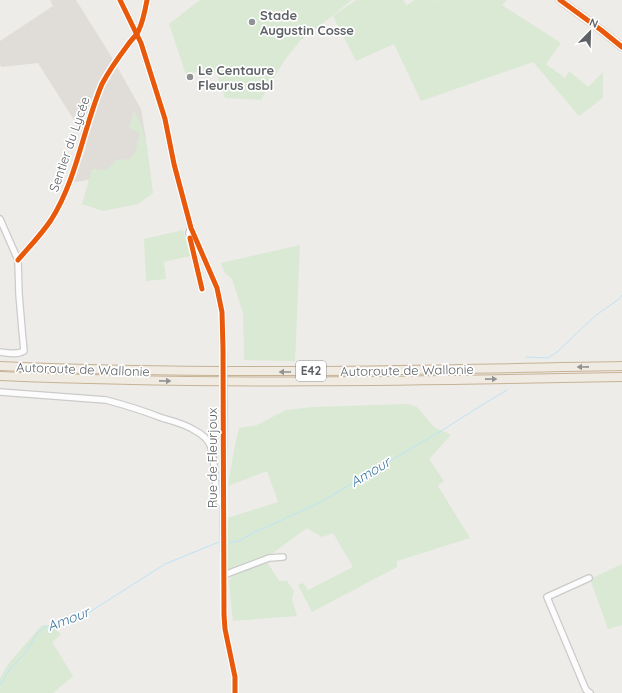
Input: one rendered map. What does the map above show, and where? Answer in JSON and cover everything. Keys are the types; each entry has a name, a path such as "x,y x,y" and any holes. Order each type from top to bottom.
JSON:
{"highway":[{"name":"Autoroute de Wallonie","path":"0,366 118,370 303,372 622,366"},
{"name":"Autoroute de Wallonie","path":"0,376 117,381 269,382 622,377"}],"main road":[{"path":"560,0 622,47"}],"street":[{"name":"Rue de Fleurjoux","path":"120,0 137,34 153,78 165,120 174,164 191,228 218,288 222,312 224,408 224,629 235,677 235,693"},
{"name":"Sentier du Lycée","path":"18,260 35,241 50,220 63,197 72,176 92,110 103,83 118,58 137,34 142,22 147,0"},
{"path":"0,219 18,260 19,294 24,350 18,353 0,352"},
{"name":"Rue de Fleurjoux","path":"191,228 189,233 202,289"},
{"path":"0,392 106,400 150,413 194,430 204,436 210,444 217,497 219,502 223,504"},
{"path":"224,575 269,558 283,557"},
{"path":"589,578 547,597 586,690 590,693"}],"shaded area":[{"path":"50,0 76,0 111,56 141,109 146,140 134,164 107,176 74,182 86,147 81,131 38,63 1,67 0,64 0,41 53,6"}],"green space":[{"path":"200,0 352,0 300,41 284,61 261,100 225,98 216,72 205,76 203,70 186,75 169,24"},
{"path":"356,0 403,0 407,5 415,0 507,0 502,5 561,43 546,64 565,78 569,71 588,87 603,72 603,98 579,116 533,62 421,101 394,44 356,61 333,16"},
{"path":"134,110 141,124 147,145 153,193 138,204 103,211 82,204 92,169 106,170 116,160 129,159 135,153 140,133 129,128"},
{"path":"183,230 190,256 164,262 166,279 146,281 144,239"},
{"path":"300,245 295,361 244,360 243,313 232,279 224,272 221,263"},
{"path":"407,404 417,407 434,427 451,435 429,459 444,481 438,486 470,538 397,561 397,567 312,612 298,585 303,583 308,590 353,567 333,533 322,537 307,528 270,555 228,570 227,518 278,502 267,471 228,486 239,428 257,425 286,410 313,407"},
{"path":"267,562 279,581 287,581 294,591 292,599 297,616 233,621 229,581 233,575"},
{"path":"622,564 622,625 608,629 590,579"},
{"path":"42,625 53,626 61,635 52,642 73,676 53,693 0,693 0,678 9,663"}],"waterway":[{"name":"Amour","path":"526,357 548,358 557,352 595,316 619,299 622,295"},
{"name":"Amour","path":"228,543 239,541 253,533 319,503 507,390"},
{"name":"Amour","path":"0,685 10,669 26,652 37,633 45,627 73,615 85,615 165,564 219,542"}],"cycle path":[{"path":"120,0 141,43 165,119 174,164 191,228 217,288 222,312 224,615 225,629 235,677 235,693"},
{"path":"18,260 39,236 51,220 60,204 74,171 95,101 102,84 128,44 138,32 143,20 147,0"},
{"path":"560,0 622,47"},
{"path":"190,238 202,289"}],"place":[{"name":"Stade Augustin Cosse","path":"252,22"},
{"name":"Le Centaure Fleurus asbl","path":"190,77"}]}
